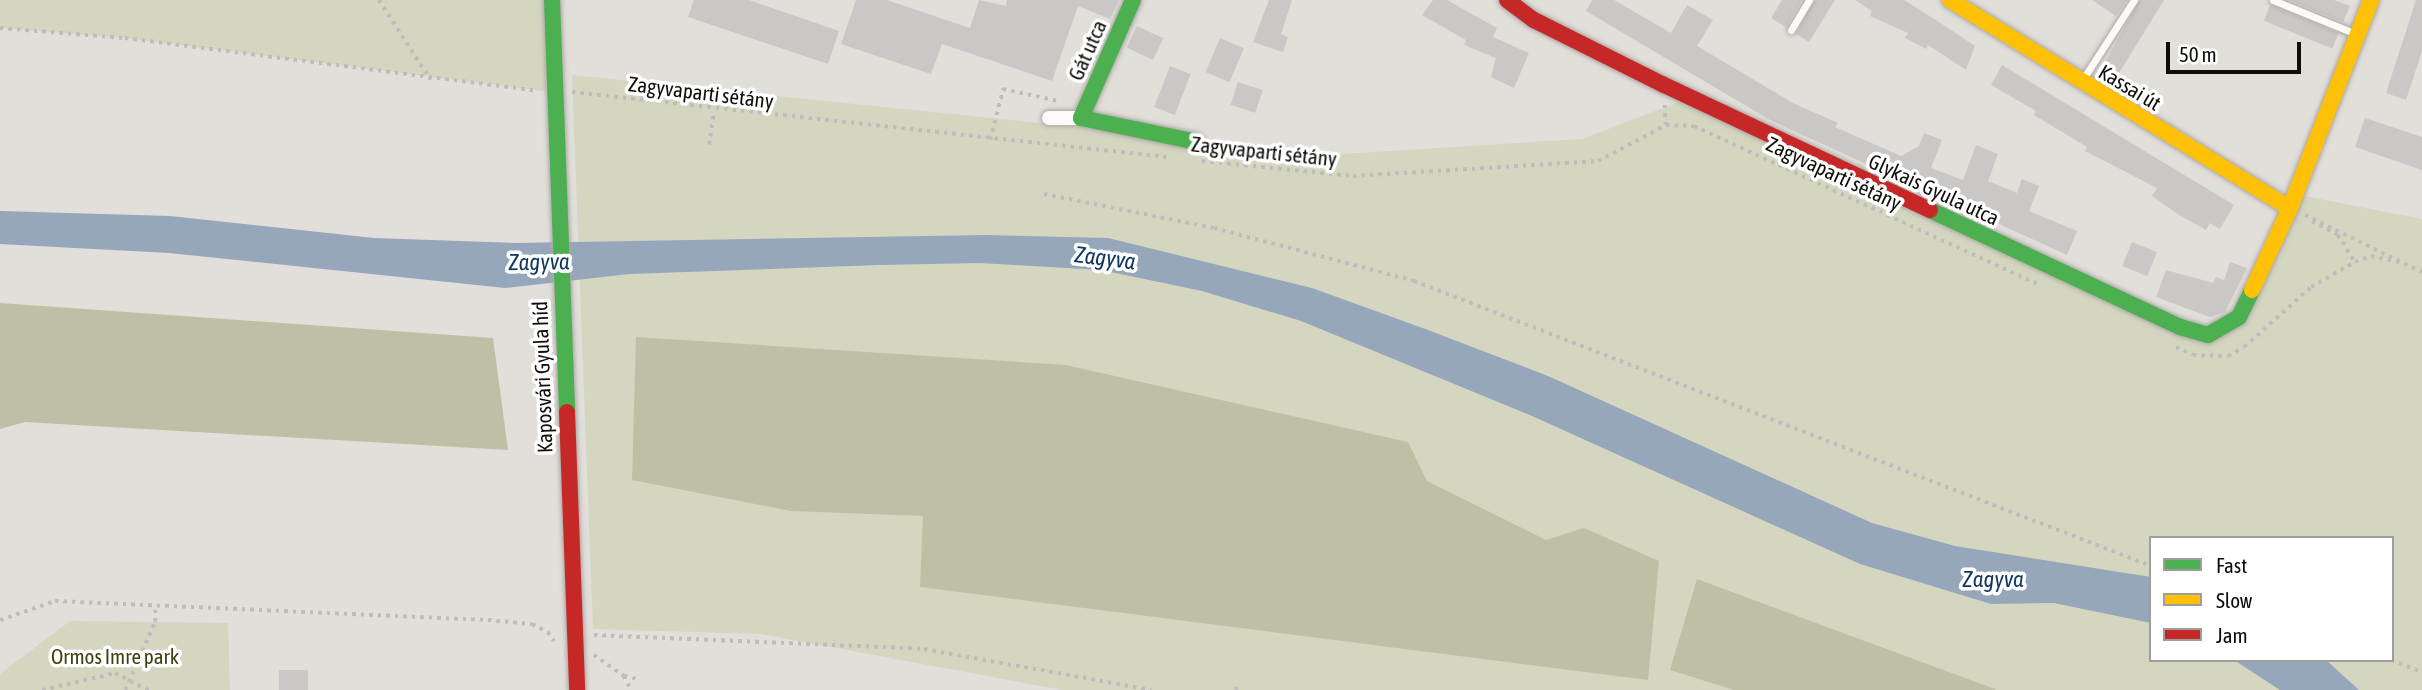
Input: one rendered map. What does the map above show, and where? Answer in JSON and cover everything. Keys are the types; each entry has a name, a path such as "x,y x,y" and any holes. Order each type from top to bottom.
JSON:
{"street":[{"name":"Kaposvári Gyula híd","path":"552,0 568,525 577,690"},
{"name":"Gát utca","path":"1083,112 1133,0"},
{"name":"Glykais Gyula utca","path":"1507,0 1534,20 1664,85 2180,327 2208,335 2220,332 2239,317 2290,208"},
{"name":"Kassai út","path":"1950,0 2290,208"},
{"path":"2290,208 2371,0"},
{"path":"1049,118 1083,112 1197,142"}],"lane":[{"path":"1791,30 1809,0"},
{"path":"2081,82 2134,0"},
{"path":"2273,0 2358,34"}],"path":[{"path":"379,0 431,80"},
{"name":"Zagyvaparti sétány","path":"0,27 125,38 553,96 1178,158"},
{"path":"990,140 1003,89 1083,112"},
{"path":"709,145 714,111"},
{"name":"Zagyvaparti sétány","path":"1191,160 1353,176 1598,161 1666,124 1694,126 2043,286"},
{"path":"1044,194 1214,228 1414,281 2149,565"},
{"path":"2290,208 2337,235 2355,262"},
{"path":"2290,208 2422,272"},
{"path":"2168,344 2193,355 2228,356 2244,347 2311,287 2355,262 2371,256 2403,263"},
{"path":"0,620 55,601 531,624 548,632 556,648"},
{"path":"125,690 155,622 155,606"},
{"path":"592,635 924,649 1151,690"},
{"path":"591,653 624,676 638,679"},
{"path":"2394,661 2422,672"},
{"path":"42,690 115,673 149,690"},
{"path":"624,676 631,690"}],"green space":[{"path":"0,0 552,0 552,92 125,38 0,28"},
{"path":"572,75 1341,154 1582,139 1684,100 2178,322 2209,326 2241,306 2289,193 2422,219 2422,690 1062,690 761,634 593,629"},
{"path":"0,303 493,338 508,450 25,422 0,429"},
{"path":"636,337 1066,365 1408,442 1427,481 1546,540 1584,528 1659,561 1648,680 920,587 923,516 791,511 632,480"},
{"path":"1697,579 1996,690 1734,690 1670,670"},
{"name":"Ormos Imre park","path":"70,621 228,623 230,690 0,690 0,674"}],"water":[{"name":"Zagyva","path":"0,211 170,216 374,238 515,243 986,235 1108,238 1312,288 1428,330 1548,376 1872,523 1955,546 2149,577 2149,623 2054,603 1991,604 1860,564 1532,416 1301,321 1202,291 1101,270 980,263 879,265 629,274 505,288 169,253 0,244"},
{"path":"2237,662 2328,662 2359,690 2280,690"}],"building":[{"path":"694,0 749,0 839,31 828,64 688,17"},
{"path":"856,0 887,0 970,28 979,0 1006,6 1007,0 1119,0 1110,19 1078,6 1052,81 942,44 931,74 841,44"},
{"path":"1269,0 1292,0 1281,34 1288,37 1283,52 1253,42"},
{"path":"1433,0 1447,0 1497,28 1493,37 1529,53 1514,88 1491,77 1496,58 1464,45 1466,40 1422,15"},
{"path":"1592,0 1614,0 1671,33 1687,5 1713,20 1697,46 1793,103 1838,123 1835,127 1901,156 1919,146 1924,133 1942,140 1931,168 1963,180 1976,145 1998,154 1988,181 2017,193 2022,179 2039,186 2029,211 2077,231 2067,255 1770,120 1586,11"},
{"path":"1782,0 1802,0 1786,27 1771,18"},
{"path":"1815,0 1835,0 1809,42 1796,34"},
{"path":"1855,0 1904,0 1939,22 1975,46 1966,70 1928,45 1926,49 1905,38 1908,33 1870,16 1872,11"},
{"path":"2092,0 2127,0 2116,16"},
{"path":"2140,0 2164,0 2116,78 2101,69"},
{"path":"2289,0 2334,0 2350,6 2343,22"},
{"path":"2416,0 2422,0 2422,51 2406,100 2386,93"},
{"path":"2270,5 2339,33 2332,48 2264,21"},
{"path":"1137,26 1163,38 1153,60 1127,48"},
{"path":"1220,38 1244,48 1229,82 1206,72"},
{"path":"2002,65 2234,205 2220,229 2210,223 2206,230 2179,215 2152,196 2157,188 2085,151 2087,147 2034,115 2036,111 1991,85"},
{"path":"1170,66 1191,74 1175,115 1154,107"},
{"path":"1238,82 1263,90 1255,113 1231,105"},
{"path":"2365,118 2422,137 2422,170 2355,147"},
{"path":"2132,242 2157,252 2147,276 2122,266"},
{"path":"2230,262 2247,268 2225,312 2210,317 2156,297 2166,270 2213,283 2216,277 2224,280"},
{"path":"279,670 308,670 308,690 279,690"}],"traffic: fast":[{"path":"552,0 567,412"},
{"path":"1133,0 1081,118 1197,142"},
{"path":"1930,210 2180,327 2208,335 2239,317 2252,290"}],"traffic: slow":[{"path":"1950,0 2290,208"},
{"path":"2252,290 2290,208 2371,0"}],"traffic: jam":[{"path":"1507,0 1534,20 1664,85 1930,210"},
{"path":"567,412 577,690"}]}
